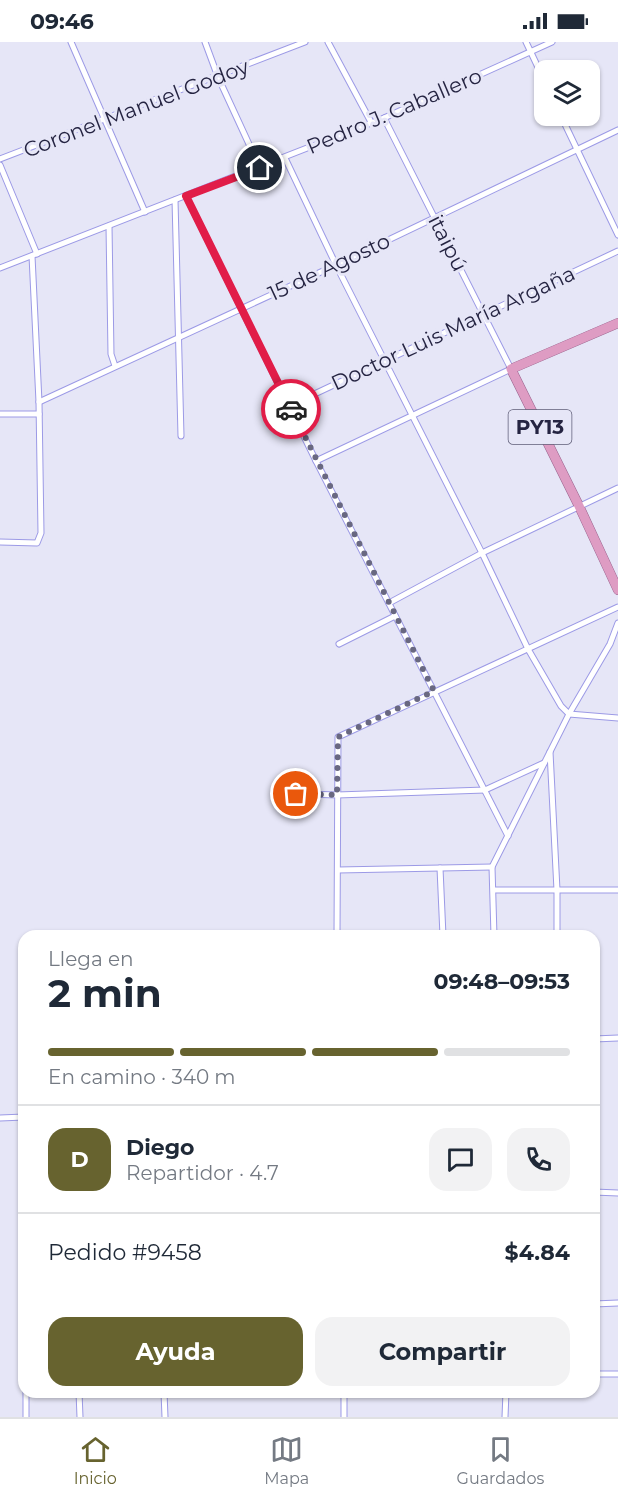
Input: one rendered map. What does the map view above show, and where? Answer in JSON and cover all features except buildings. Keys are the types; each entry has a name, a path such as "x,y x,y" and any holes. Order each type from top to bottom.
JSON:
{"highway":[{"path":"511,369 618,323"},
{"name":"PY13","path":"511,369 618,590"}],"street":[{"path":"71,42 145,212"},
{"path":"205,42 218,77 260,168"},
{"name":"Coronel Manuel Godoy","path":"0,159 305,42"},
{"path":"328,42 371,122"},
{"path":"526,42 535,60"},
{"name":"Pedro J. Caballero","path":"0,268 384,118 552,42"},
{"name":"itaipú","path":"384,118 511,369"},
{"path":"566,126 618,236"},
{"name":"15 de Agosto","path":"39,402 336,265 618,130"},
{"path":"285,158 528,649 561,706 569,714 618,718"},
{"path":"0,165 35,255 41,533 36,543 0,542"},
{"path":"186,196 316,461 507,836"},
{"path":"175,200 181,436"},
{"path":"109,226 111,354 116,366"},
{"name":"Doctor Luis María Argaña","path":"289,406 618,251"},
{"path":"316,461 511,369"},
{"path":"0,414 39,414"},
{"path":"389,603 482,553 618,488"},
{"path":"338,930 338,737 618,607"},
{"path":"339,644 395,616"},
{"path":"494,930 492,867 569,714 610,644 618,623"},
{"path":"550,751 557,930"},
{"path":"275,793 337,795 485,790 544,763"},
{"path":"338,870 492,867"},
{"path":"440,868 443,930"},
{"path":"494,890 618,890"},
{"path":"600,1039 618,1038"},
{"path":"0,1118 18,1117"},
{"path":"600,1192 618,1193"},
{"path":"600,1304 618,1303"},
{"path":"600,1374 618,1374"},
{"path":"26,1398 26,1417"},
{"path":"79,1398 80,1417"},
{"path":"164,1398 165,1417"},
{"path":"344,1398 344,1417"},
{"path":"506,1398 506,1417"}],"way so far":[{"path":"291,409 434,691 338,737 337,795 296,794"}],"route":[{"path":"260,168 186,196 291,409"}]}
